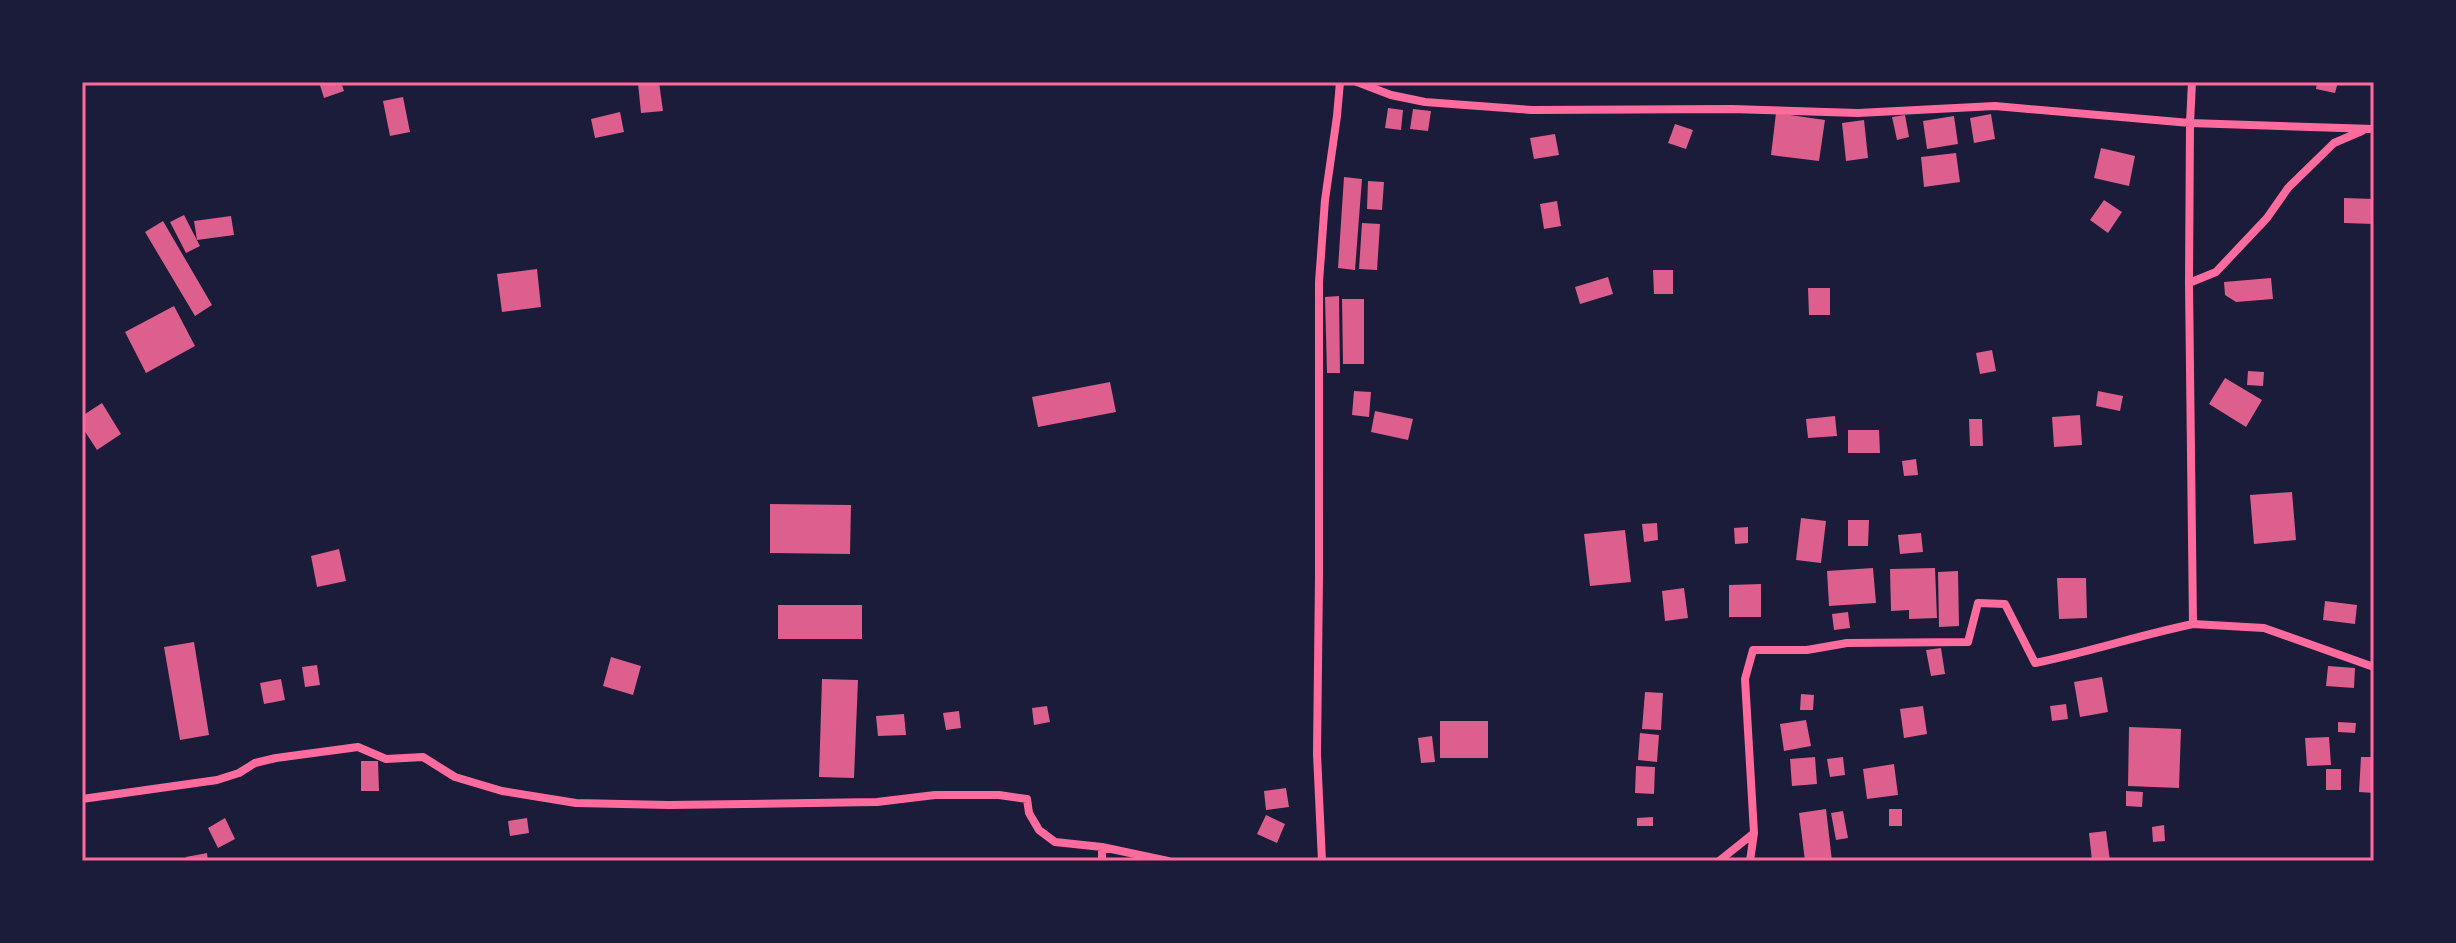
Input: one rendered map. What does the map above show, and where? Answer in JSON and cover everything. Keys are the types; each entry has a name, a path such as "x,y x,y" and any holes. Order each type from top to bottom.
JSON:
{"street":[{"path":"1322,861 1317,754 1319,282 1325,200 1340,82"},
{"path":"1357,82 1391,95 1425,102 1532,110 1732,109 1858,113 1995,106 2190,123 2370,129"},
{"path":"2192,82 2189,283 2193,624"},
{"path":"2189,283 2216,272 2267,218 2288,188 2334,143 2370,129"},
{"path":"1750,861 1754,833 1745,679 1753,650 1807,650 1847,643 1968,642 1978,603 2005,604 2035,663 2193,624 2264,628 2371,666"},
{"path":"82,799 217,780 239,773 255,763 276,758 358,747 386,759 423,757 455,777 502,791 576,803 877,802 935,795 999,795 1027,799 1029,813 1039,830 1055,842 1102,847 1168,861"},
{"path":"1719,861 1754,833"},
{"path":"1102,847 1102,861"}],"building":[{"path":"319,82 341,82 344,91 324,98"},
{"path":"659,82 663,111 641,113 638,83"},
{"path":"2317,82 2338,82 2335,93 2316,89"},
{"path":"403,97 410,132 390,136 383,101"},
{"path":"1388,108 1403,110 1401,130 1385,128"},
{"path":"1413,109 1431,111 1428,131 1410,129"},
{"path":"620,112 624,132 595,138 591,119"},
{"path":"1776,113 1825,120 1819,161 1771,155"},
{"path":"1991,114 1995,139 1974,143 1970,118"},
{"path":"1905,115 1909,137 1897,140 1892,117"},
{"path":"1954,116 1958,144 1927,149 1923,121"},
{"path":"1864,120 1868,158 1846,161 1842,123"},
{"path":"1675,124 1693,130 1686,149 1668,143"},
{"path":"1555,134 1559,155 1534,159 1530,138"},
{"path":"2101,148 2135,156 2129,186 2094,178"},
{"path":"1956,153 1960,182 1924,187 1921,157"},
{"path":"1344,177 1362,179 1355,270 1338,268"},
{"path":"1368,181 1384,182 1382,210 1367,209"},
{"path":"2344,198 2374,199 2374,224 2344,223"},
{"path":"2104,200 2122,212 2108,233 2090,220"},
{"path":"1557,201 1561,226 1544,229 1540,204"},
{"path":"184,215 200,246 186,253 170,222"},
{"path":"231,216 234,235 197,240 194,221"},
{"path":"163,221 212,305 195,316 145,232"},
{"path":"1362,223 1380,224 1377,270 1359,269"},
{"path":"537,269 541,307 502,312 497,274"},
{"path":"1653,270 1673,270 1673,294 1654,294"},
{"path":"1608,277 1613,294 1580,304 1575,287"},
{"path":"2271,278 2273,299 2236,302 2225,295 2224,282"},
{"path":"1808,288 1830,288 1830,315 1809,315"},
{"path":"1339,296 1340,373 1327,373 1325,297"},
{"path":"1342,299 1364,299 1364,364 1343,364"},
{"path":"174,306 195,346 146,373 125,332"},
{"path":"1992,350 1996,371 1980,374 1976,353"},
{"path":"2248,371 2264,372 2263,386 2247,385"},
{"path":"2225,378 2262,400 2246,427 2209,404"},
{"path":"1110,382 1116,412 1038,427 1032,397"},
{"path":"1354,391 1371,392 1369,417 1352,415"},
{"path":"2098,391 2123,396 2120,411 2096,406"},
{"path":"102,403 121,434 97,450 82,427 82,416"},
{"path":"1375,411 1413,419 1408,440 1371,432"},
{"path":"2080,415 2082,445 2054,447 2052,417"},
{"path":"1835,416 1837,436 1808,438 1806,419"},
{"path":"1969,419 1982,419 1983,446 1970,446"},
{"path":"1848,430 1879,430 1880,453 1848,453"},
{"path":"1916,459 1918,475 1904,476 1902,461"},
{"path":"2292,492 2296,540 2254,544 2250,495"},
{"path":"770,504 851,505 850,554 770,553"},
{"path":"1801,518 1826,521 1821,563 1796,560"},
{"path":"1848,520 1869,520 1868,546 1848,546"},
{"path":"1657,523 1658,540 1644,542 1642,524"},
{"path":"1748,527 1748,543 1735,544 1734,528"},
{"path":"1625,530 1631,582 1590,586 1584,534"},
{"path":"1921,533 1923,552 1900,554 1898,535"},
{"path":"339,549 346,581 317,587 311,556"},
{"path":"1873,568 1876,603 1829,606 1827,571"},
{"path":"1935,568 1937,618 1909,619 1909,610 1891,611 1890,569"},
{"path":"1958,571 1959,626 1939,627 1938,572"},
{"path":"2057,578 2086,578 2087,618 2059,619"},
{"path":"1761,584 1761,617 1729,617 1729,585"},
{"path":"1684,588 1688,618 1665,621 1662,591"},
{"path":"2325,601 2357,605 2355,624 2323,620"},
{"path":"778,605 862,605 862,639 778,639"},
{"path":"1848,612 1850,628 1834,630 1832,614"},
{"path":"194,642 209,735 180,740 164,647"},
{"path":"1941,648 1945,674 1931,676 1926,650"},
{"path":"611,657 641,666 633,695 603,686"},
{"path":"317,665 320,685 305,687 302,667"},
{"path":"2328,666 2355,668 2354,688 2326,686"},
{"path":"2102,677 2108,712 2080,717 2074,682"},
{"path":"281,679 285,700 264,704 260,683"},
{"path":"822,679 858,680 854,778 819,777"},
{"path":"1645,692 1663,693 1661,730 1642,729"},
{"path":"1801,694 1814,695 1813,710 1800,710"},
{"path":"2066,704 2068,719 2052,721 2050,706"},
{"path":"1047,706 1050,722 1034,725 1032,708"},
{"path":"1923,706 1927,734 1904,738 1900,709"},
{"path":"959,711 961,728 946,730 943,713"},
{"path":"904,714 906,735 878,736 876,716"},
{"path":"1806,720 1811,746 1784,751 1780,724"},
{"path":"1440,721 1488,721 1488,758 1440,758"},
{"path":"2338,722 2356,723 2355,733 2338,732"},
{"path":"2129,727 2181,729 2179,788 2128,786"},
{"path":"1640,733 1659,735 1657,762 1638,760"},
{"path":"1432,736 1435,762 1421,763 1418,738"},
{"path":"2329,737 2331,765 2307,766 2305,738"},
{"path":"1815,757 1817,784 1792,786 1790,759"},
{"path":"1843,757 1845,775 1830,777 1827,759"},
{"path":"2361,757 2374,757 2374,793 2359,792"},
{"path":"361,761 378,761 379,791 361,791"},
{"path":"1894,764 1898,795 1867,799 1863,769"},
{"path":"1636,766 1655,767 1654,794 1635,793"},
{"path":"2326,769 2341,769 2341,790 2326,790"},
{"path":"1286,788 1289,807 1266,810 1264,791"},
{"path":"2126,791 2143,792 2142,807 2126,806"},
{"path":"1826,809 1832,861 1805,861 1799,813"},
{"path":"1889,809 1902,809 1902,826 1889,826"},
{"path":"1843,811 1848,838 1836,840 1831,813"},
{"path":"1266,815 1285,824 1277,843 1257,834"},
{"path":"1653,817 1653,826 1637,826 1637,818"},
{"path":"225,818 235,839 218,848 208,828"},
{"path":"527,818 529,833 510,836 508,821"},
{"path":"2164,825 2165,841 2153,842 2152,827"},
{"path":"2106,831 2110,861 2092,861 2089,833"},
{"path":"207,853 208,861 187,861 186,857"}]}
